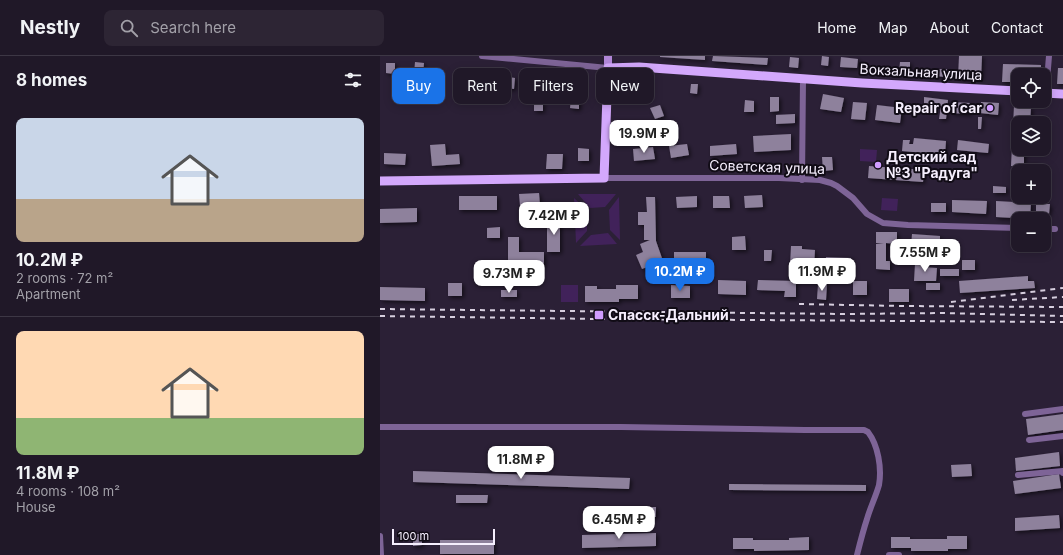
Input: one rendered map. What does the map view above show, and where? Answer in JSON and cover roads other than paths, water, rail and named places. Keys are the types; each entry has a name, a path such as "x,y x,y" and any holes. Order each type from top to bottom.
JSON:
{"main road":[{"path":"608,56 608,68"},
{"name":"Вокзальная улица","path":"608,68 653,68"},
{"name":"Вокзальная улица","path":"654,68 803,79 1011,91"},
{"path":"1051,93 1063,94"},
{"path":"604,178 607,104"},
{"name":"Советская улица","path":"380,181 604,178"}],"street":[{"path":"482,56 608,68"},
{"path":"1048,68 1049,56"},
{"path":"802,180 803,79"},
{"name":"Советская улица","path":"604,178 779,178 820,180 831,183 845,192 862,206 867,214 883,223 1011,228"},
{"path":"1025,414 1063,409"},
{"path":"380,427 621,427 864,430 868,432 875,444 880,475 879,485 867,519 857,555"},
{"path":"1029,440 1063,436"},
{"path":"1018,476 1063,472"},
{"path":"380,536 380,555"},
{"path":"890,555 899,555"}],"railway":[{"path":"951,302 1063,288"},
{"path":"1012,300 1063,297"},
{"path":"799,304 1063,307"},
{"path":"380,309 843,314 943,313 1063,316"},
{"path":"380,316 1063,322"}],"place":[{"name":"Repair of car","path":"990,108"},
{"name":"Детский сад №3 \"Радуга\"","path":"878,165"},
{"name":"Спасск-Дальний","path":"599,315"}]}
